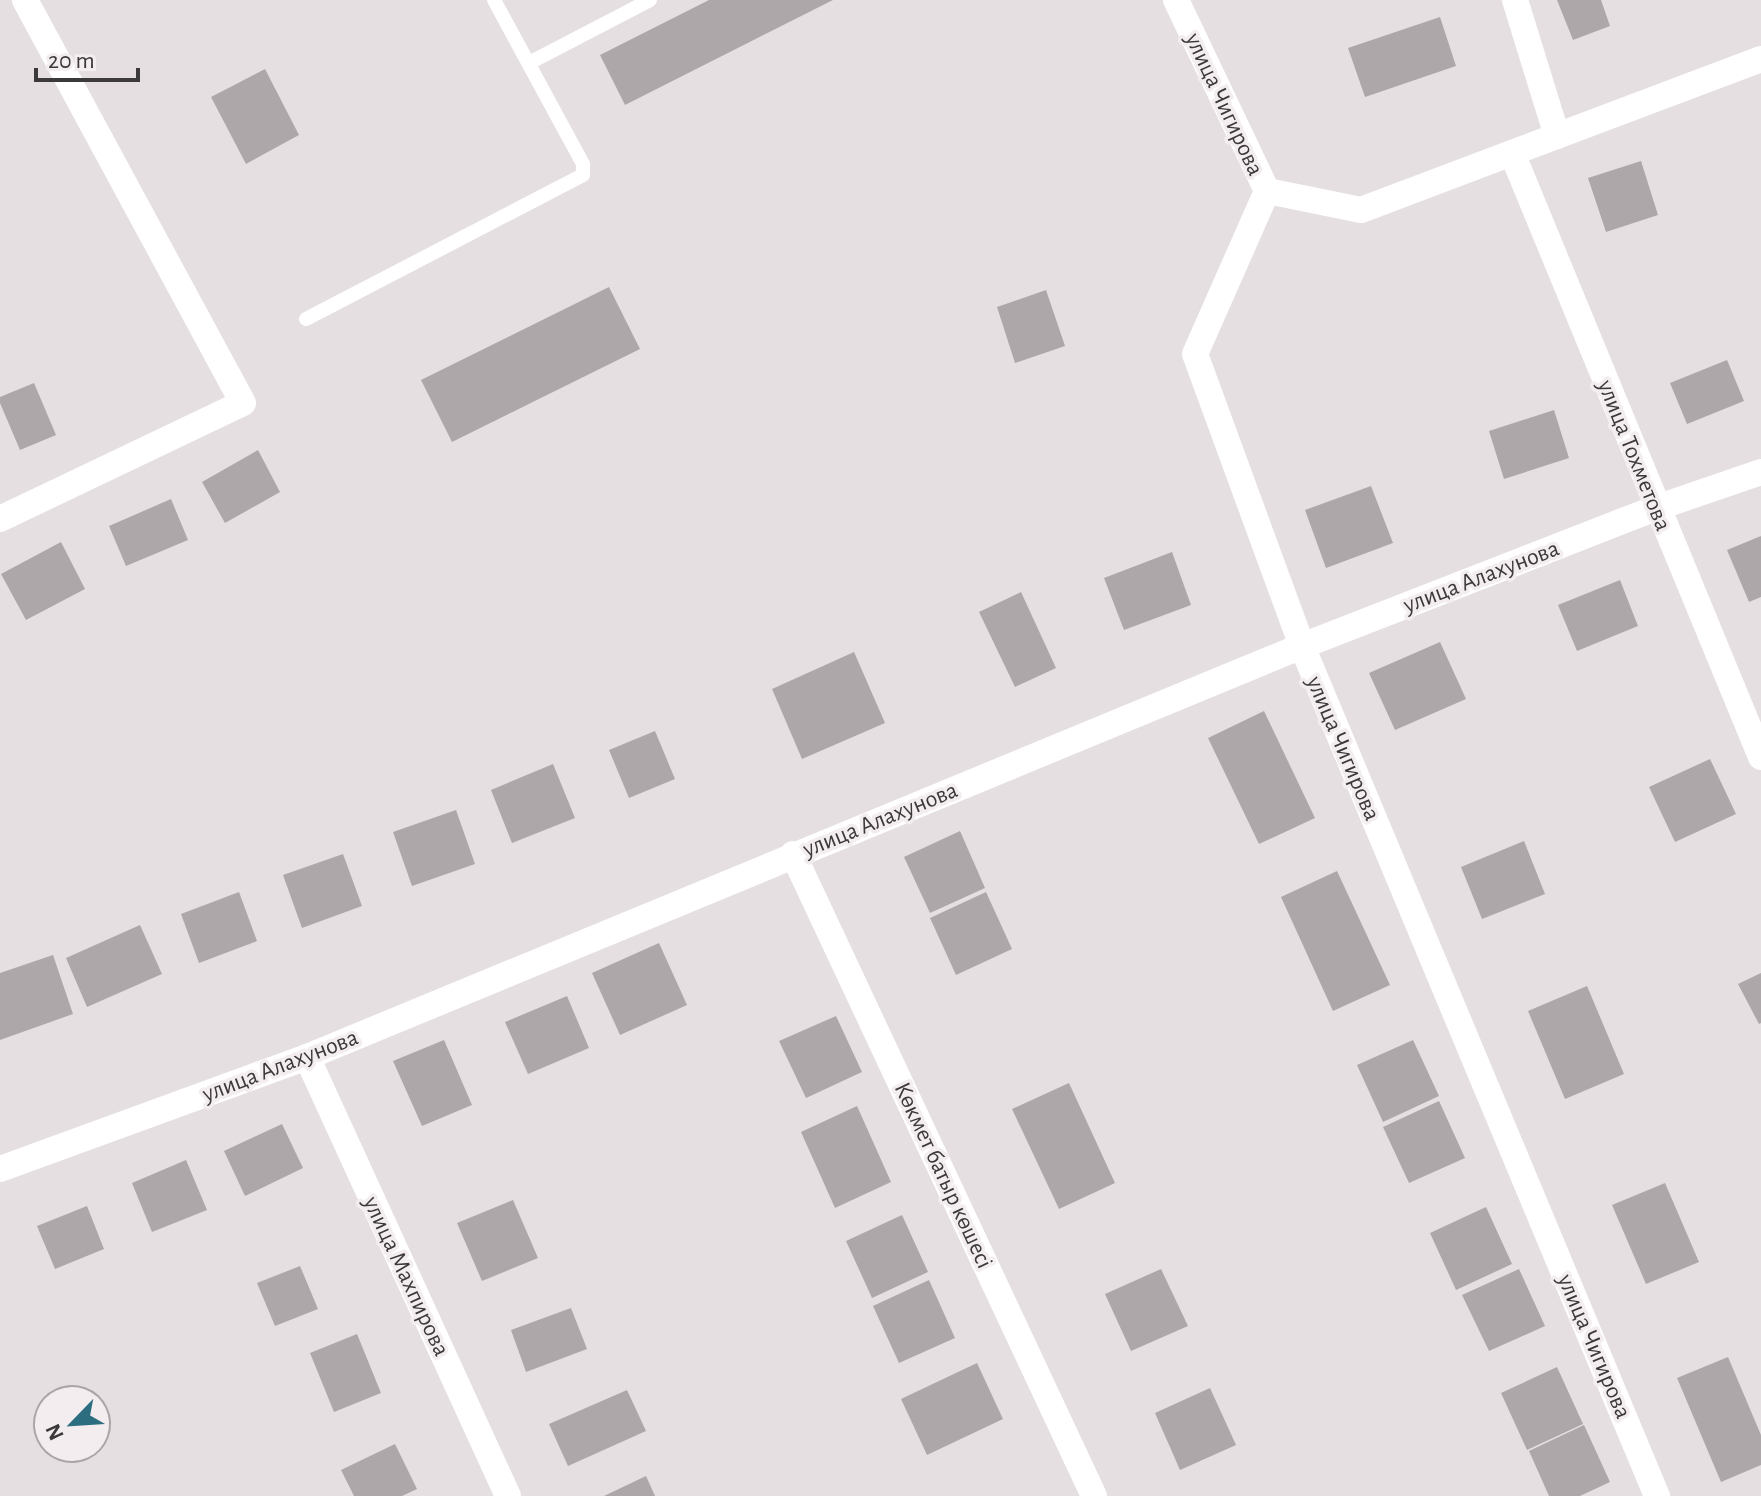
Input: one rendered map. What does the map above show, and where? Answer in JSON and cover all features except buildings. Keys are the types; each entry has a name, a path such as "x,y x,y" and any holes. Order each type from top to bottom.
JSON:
{"street":[{"path":"0,519 243,403 25,0"},
{"name":"улица Чигирова","path":"1176,0 1267,191 1195,354 1302,646 1657,1496"},
{"path":"1515,0 1557,136"},
{"path":"1267,191 1361,210 1761,59"},
{"name":"улица Тохметова","path":"1512,153 1761,757"},
{"name":"улица Алахунова","path":"0,1169 307,1057 1302,646 1656,508 1761,472"},
{"name":"Көкмет батыр көшесі","path":"793,854 1094,1496"},
{"name":"улица Махпирова","path":"307,1057 508,1496"}],"lane":[{"path":"306,319 583,175 583,164 494,0"},
{"path":"529,63 650,0"}]}
